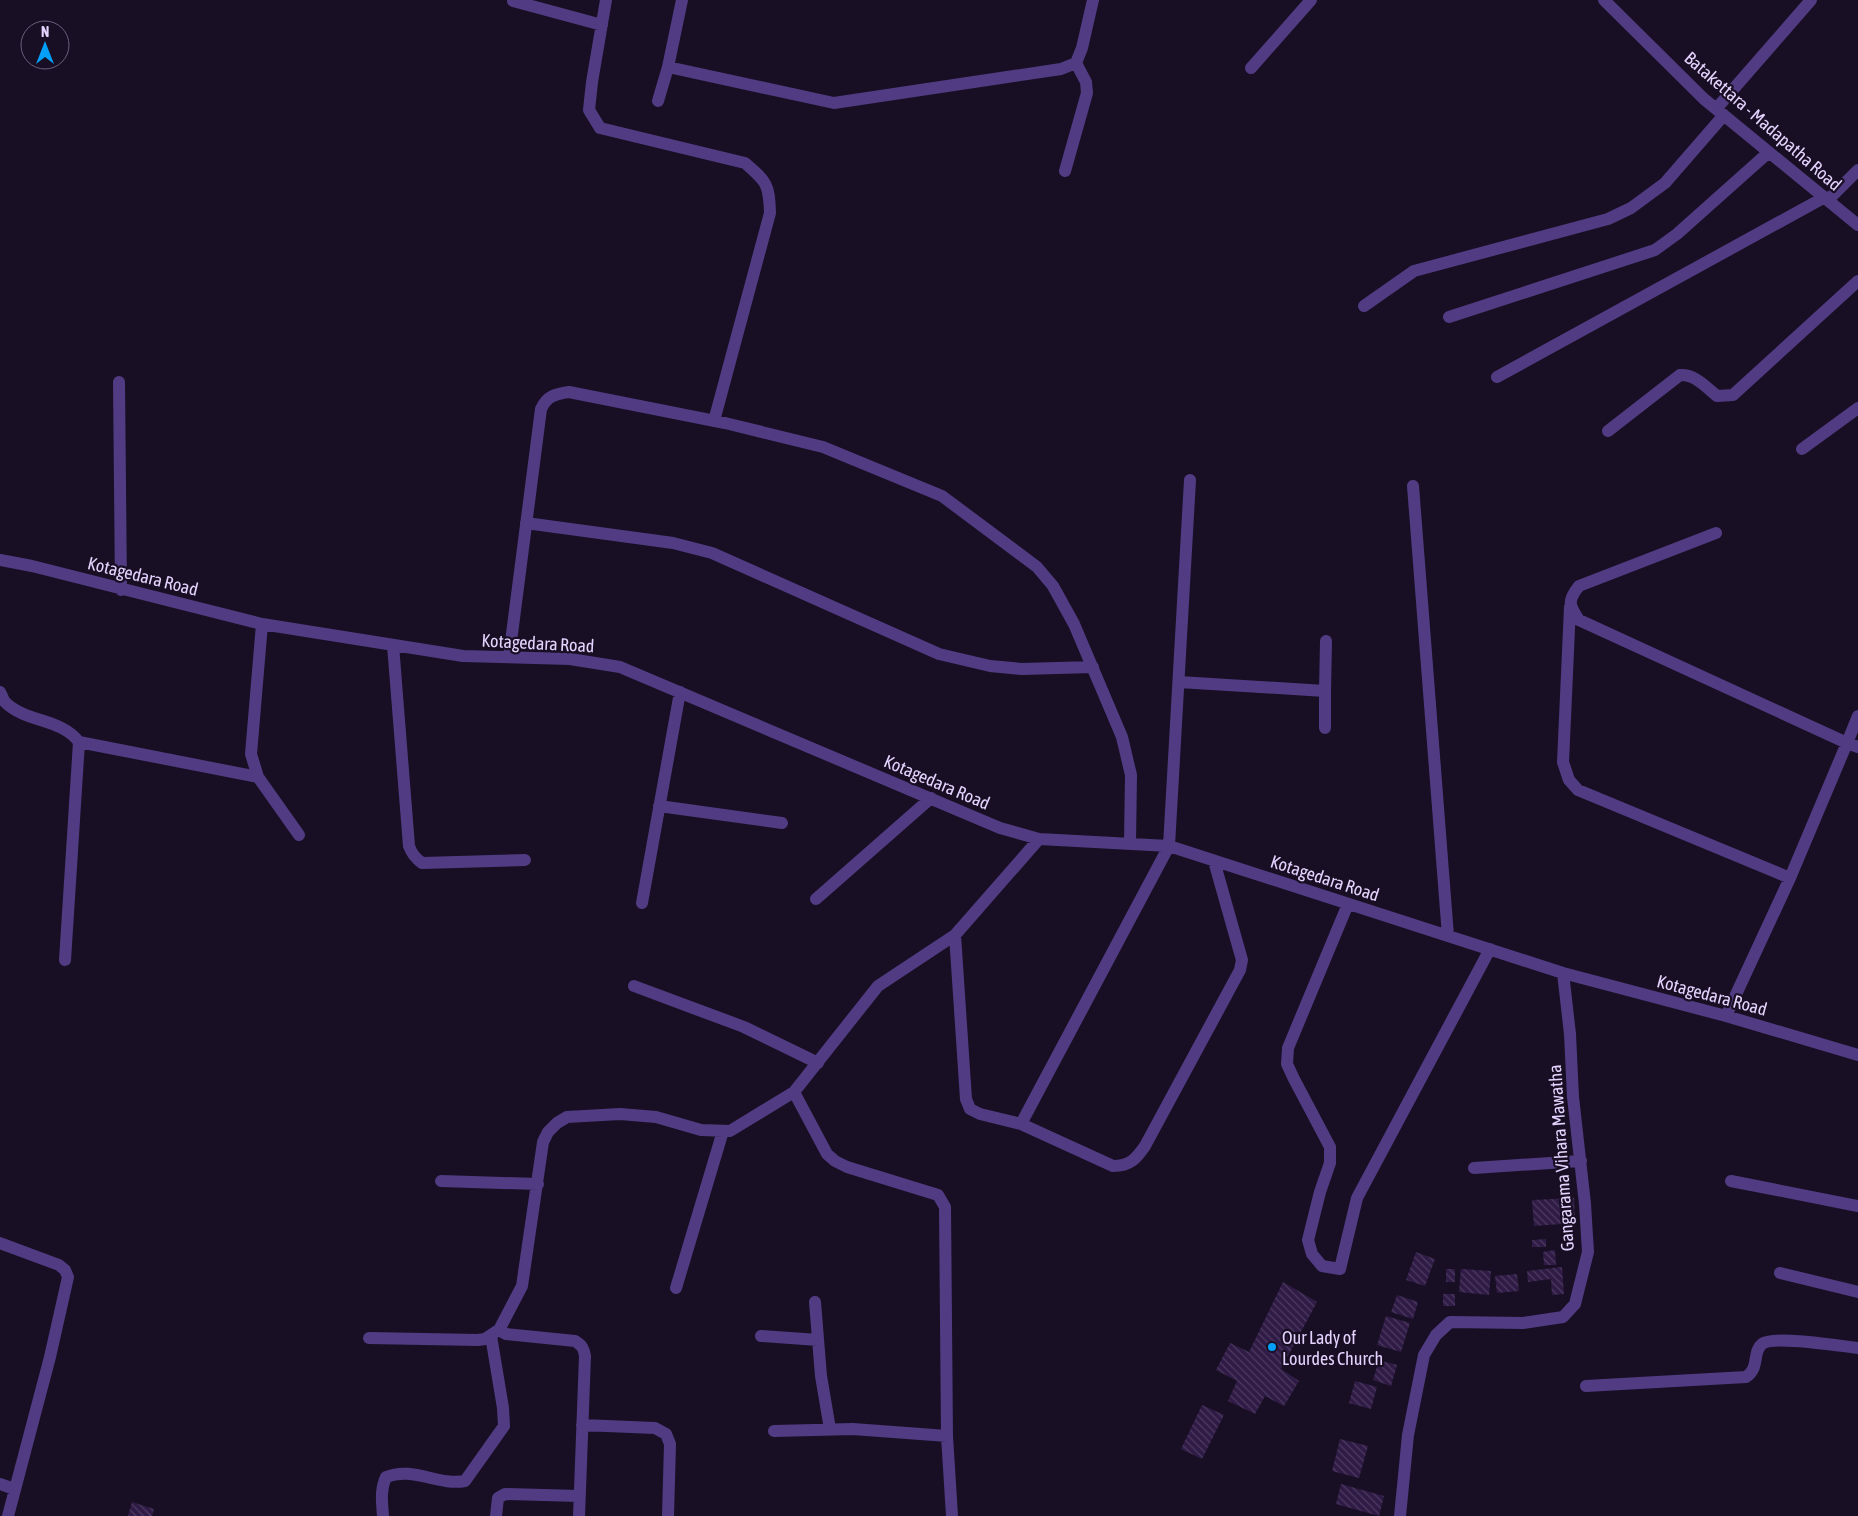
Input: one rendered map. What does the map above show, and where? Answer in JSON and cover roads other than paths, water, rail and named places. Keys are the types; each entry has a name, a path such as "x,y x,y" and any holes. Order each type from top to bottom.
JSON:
{"street":[{"path":"513,0 602,25"},
{"path":"606,0 589,110 600,128 746,163 763,178 769,191 770,213 714,421"},
{"path":"658,101 668,67 682,0"},
{"path":"668,67 834,103 1061,69 1076,63 1082,48 1093,0"},
{"path":"1251,68 1310,0"},
{"name":"Batakettara - Madapatha Road","path":"1604,0 1720,112 1858,225"},
{"path":"1364,306 1414,271 1608,219 1631,208 1665,182 1811,0"},
{"path":"1065,171 1087,93 1086,82 1076,63"},
{"path":"1449,317 1655,250 1677,234 1769,152"},
{"path":"1497,377 1826,199 1858,170"},
{"path":"1608,431 1680,375 1688,374 1717,396 1733,396 1858,281"},
{"path":"119,382 120,590"},
{"path":"509,657 541,409 545,401 553,394 569,392 714,421 823,446 942,496 1038,567 1053,586 1074,624 1122,737 1131,775 1130,843"},
{"path":"1802,449 1858,408"},
{"path":"1021,1124 1169,846 1190,480"},
{"path":"1413,486 1448,936"},
{"path":"526,523 673,543 712,553 939,654 990,666 1022,669 1092,667"},
{"path":"1716,534 1580,586 1572,596 1563,762 1569,780 1578,790 1790,878"},
{"name":"Kotagedara Road","path":"0,560 32,566 120,590 262,624 463,656 570,658 620,667 1000,828 1039,839 1169,846 1563,973 1726,1016 1858,1055"},
{"path":"1570,607 1579,620 1853,745"},
{"path":"262,624 251,754 258,777 299,835"},
{"path":"1325,728 1326,641"},
{"path":"393,645 411,852 422,863 525,860"},
{"path":"1178,682 1325,691"},
{"path":"0,692 5,702 20,712 59,726 73,734 79,742 66,960"},
{"path":"642,903 680,692"},
{"path":"1726,1016 1853,745 1858,716"},
{"path":"79,742 258,777"},
{"path":"816,899 931,798"},
{"path":"660,806 782,823"},
{"path":"369,1338 478,1340 485,1339 495,1333 522,1286 543,1142 548,1132 557,1123 567,1118 620,1114 656,1117 701,1130 730,1131 794,1092 878,986 955,935 1039,839"},
{"path":"955,935 966,1099 970,1108 980,1114 1021,1124 1113,1166 1124,1166 1135,1160 1145,1146 1240,970 1242,960 1214,861"},
{"path":"1348,904 1288,1048 1290,1071 1330,1147 1330,1163 1320,1192 1308,1240 1312,1254 1322,1266 1340,1268 1357,1198 1490,950"},
{"name":"Gangarama Vihara Mawatha","path":"1400,1516 1408,1435 1424,1355 1436,1335 1450,1322 1523,1323 1563,1317 1574,1304 1588,1252 1581,1161 1573,1097 1570,1034 1563,973"},
{"path":"634,986 744,1027 818,1063"},
{"path":"794,1092 827,1154 835,1161 847,1167 938,1195 945,1207 946,1436 952,1516"},
{"path":"676,1288 723,1131"},
{"path":"1474,1168 1581,1161"},
{"path":"441,1181 538,1184"},
{"path":"1731,1181 1858,1206"},
{"path":"0,1243 59,1265 66,1270 68,1277 50,1357 8,1516"},
{"path":"1780,1273 1858,1292"},
{"path":"815,1302 821,1376 830,1429"},
{"path":"495,1333 575,1341 580,1344 586,1356 579,1516"},
{"path":"383,1516 381,1497 386,1476 408,1472 447,1482 465,1482 504,1426 495,1333"},
{"path":"761,1336 818,1340"},
{"path":"1586,1386 1746,1377 1751,1374 1755,1367 1758,1348 1764,1342 1785,1340 1858,1348"},
{"path":"582,1424 655,1428 666,1434 670,1444 668,1516"},
{"path":"774,1431 853,1429 946,1436"},
{"path":"0,1484 14,1489"},
{"path":"496,1516 498,1498 505,1494 579,1496"}],"place":[{"name":"Our Lady of Lourdes Church","path":"1272,1347"}]}
